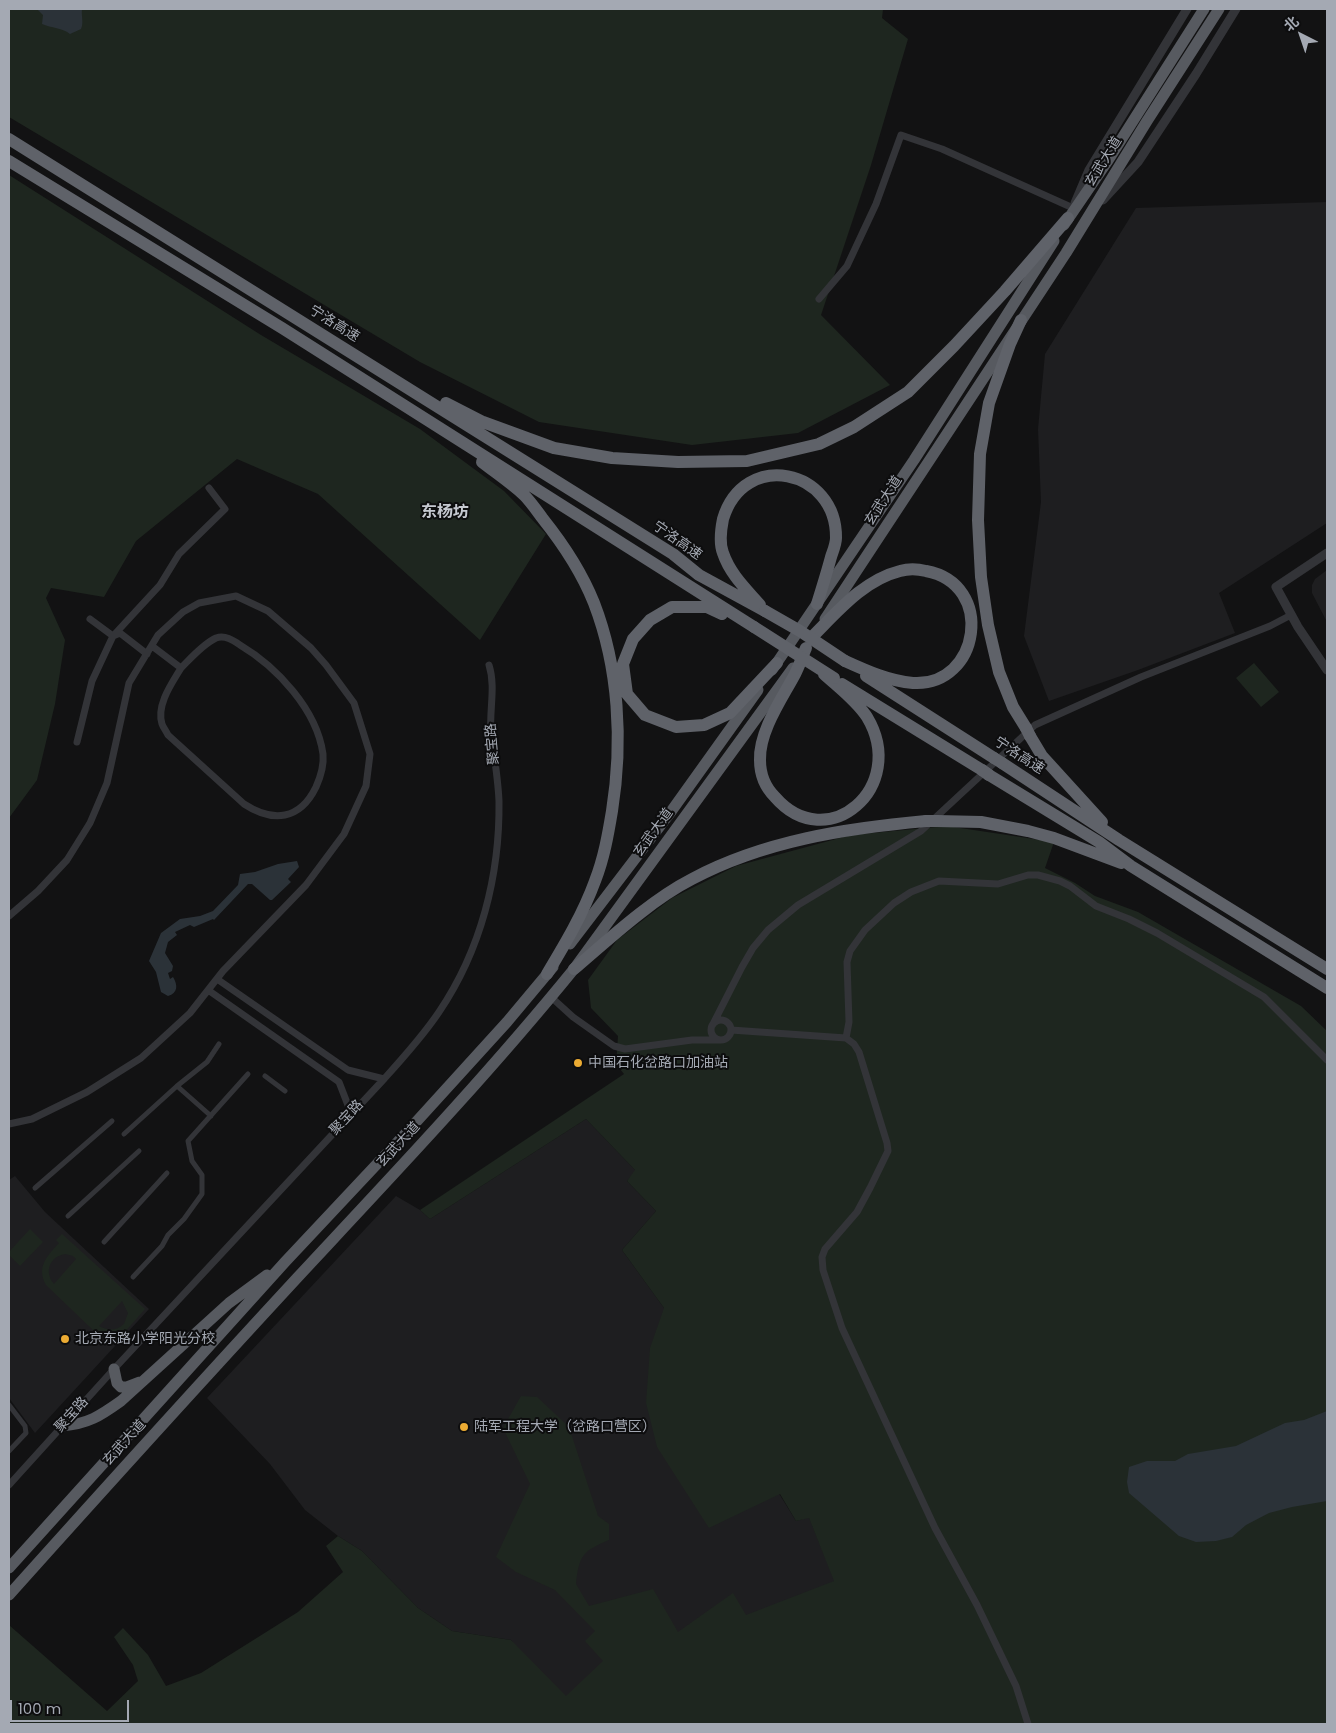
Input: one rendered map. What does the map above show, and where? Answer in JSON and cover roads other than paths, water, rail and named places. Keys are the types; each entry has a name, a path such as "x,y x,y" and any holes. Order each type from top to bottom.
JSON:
{"highway":[{"name":"玄武大道","path":"9,1568 285,1262 420,1118 547,974 670,813 777,663 914,460 1070,213 1204,9"},
{"name":"玄武大道","path":"9,1595 203,1379 423,1142 574,969 792,670 1066,252 1219,9"},
{"name":"宁洛高速","path":"9,139 673,554 699,575 800,631 882,687 998,760 1119,840 1327,968"},
{"path":"9,161 282,328 754,627 833,680 1099,842 1131,866 1327,988"},
{"path":"342,347 431,396 484,422 554,448 612,458 678,462 747,461 819,444 854,427 908,392 1005,291 1070,213"},
{"path":"1021,320 1010,344 989,403 980,454 978,520 981,577 988,625 999,672 1014,708 1028,732 1048,763 1077,797 1119,840"},
{"path":"414,411 524,496 555,534 580,575 594,603 607,646 616,700 618,751 615,791 606,843 596,879 581,916 547,974"},
{"path":"765,611 732,573 722,552 721,528 727,507 741,488 759,478 776,474 810,485 826,501 834,519 836,540 817,604"},
{"path":"813,636 843,606 864,589 883,577 901,570 921,570 939,573 962,592 971,611 971,640 965,654 957,665 936,680 914,683 896,680 873,674 845,661"},
{"path":"754,627 707,607 672,607 650,620 633,639 623,664 628,694 645,716 676,727 704,725 730,713 777,663"},
{"path":"806,648 777,706 764,738 760,759 763,781 782,806 801,816 818,820 835,817 849,811 864,800 873,786 878,772 876,738 866,716 833,680"},
{"path":"574,969 658,901 691,879 724,864 770,848 831,833 932,821 981,822 1054,838 1131,866"},
{"path":"62,1426 80,1425 102,1415 144,1381 229,1303 285,1262"},
{"path":"114,1369 117,1383 121,1387 127,1387 144,1381"}],"street":[{"path":"819,298 847,266 876,204 900,135 942,150 1070,213 1089,170 1187,9"},
{"path":"1089,215 1138,162 1236,9"},
{"path":"77,742 92,681 113,636 160,585 179,554 225,509 209,488"},
{"path":"1327,553 1276,587 1291,615 1327,670"},
{"path":"9,916 38,891 67,860 90,824 107,783 130,683 158,635 183,612 199,603 236,596 268,611 311,648 326,665 354,704 370,754 366,786 344,834 306,885 262,929 190,1012 141,1058 87,1092 32,1119 9,1124"},
{"path":"692,1040 704,1034 712,1025 742,966 768,930 798,904 922,831 1035,726 1141,677 1252,633 1291,615"},
{"path":"90,620 113,636"},
{"path":"113,636 120,633 147,654"},
{"path":"216,638 229,638 248,649 280,676 306,709 318,733 323,756 320,779 310,799 301,808 283,816 270,816 256,812 244,804 168,734 162,724 161,711 164,700 181,668 216,638"},
{"path":"152,646 181,668"},
{"name":"聚宝路","path":"9,1485 114,1369 384,1079 440,1012 475,944 492,889 498,844 499,799 490,726 492,676 489,666"},
{"path":"846,1038 849,1022 847,962 850,951 865,930 894,903 911,892 938,881 998,884 1028,875 1038,875 1070,886 1096,906 1130,919 1157,933 1264,997 1327,1060"},
{"path":"217,979 348,1070 384,1079"},
{"path":"208,990 339,1082 351,1113"},
{"path":"551,997 573,1017 614,1046 625,1049 692,1040 719,1040 727,1038 730,1027 722,1006"},
{"path":"712,1025 721,1020 730,1027 846,1038 854,1044 863,1062 888,1151 857,1212 825,1249 822,1257 823,1270 842,1328 935,1528 977,1605 1016,1686 1028,1724"},
{"path":"712,1025 712,1035 719,1040"},
{"path":"124,1134 177,1086 207,1062 219,1044"},
{"path":"133,1277 162,1246 168,1235 184,1220 202,1194 202,1175 192,1161 188,1141 248,1074"},
{"path":"265,1076 285,1091"},
{"path":"177,1086 211,1116"},
{"path":"35,1188 112,1121"},
{"path":"68,1216 138,1151"},
{"path":"104,1242 168,1173"},
{"path":"9,1405 24,1426 26,1433 9,1452"}],"place":[{"name":"中国石化岔路口加油站","path":"578,1063"},
{"name":"北京东路小学阳光分校","path":"65,1339"},
{"name":"陆军工程大学（岔路口营区）","path":"464,1427"}],"district":[{"name":"东杨坊","path":"445,513"}]}
